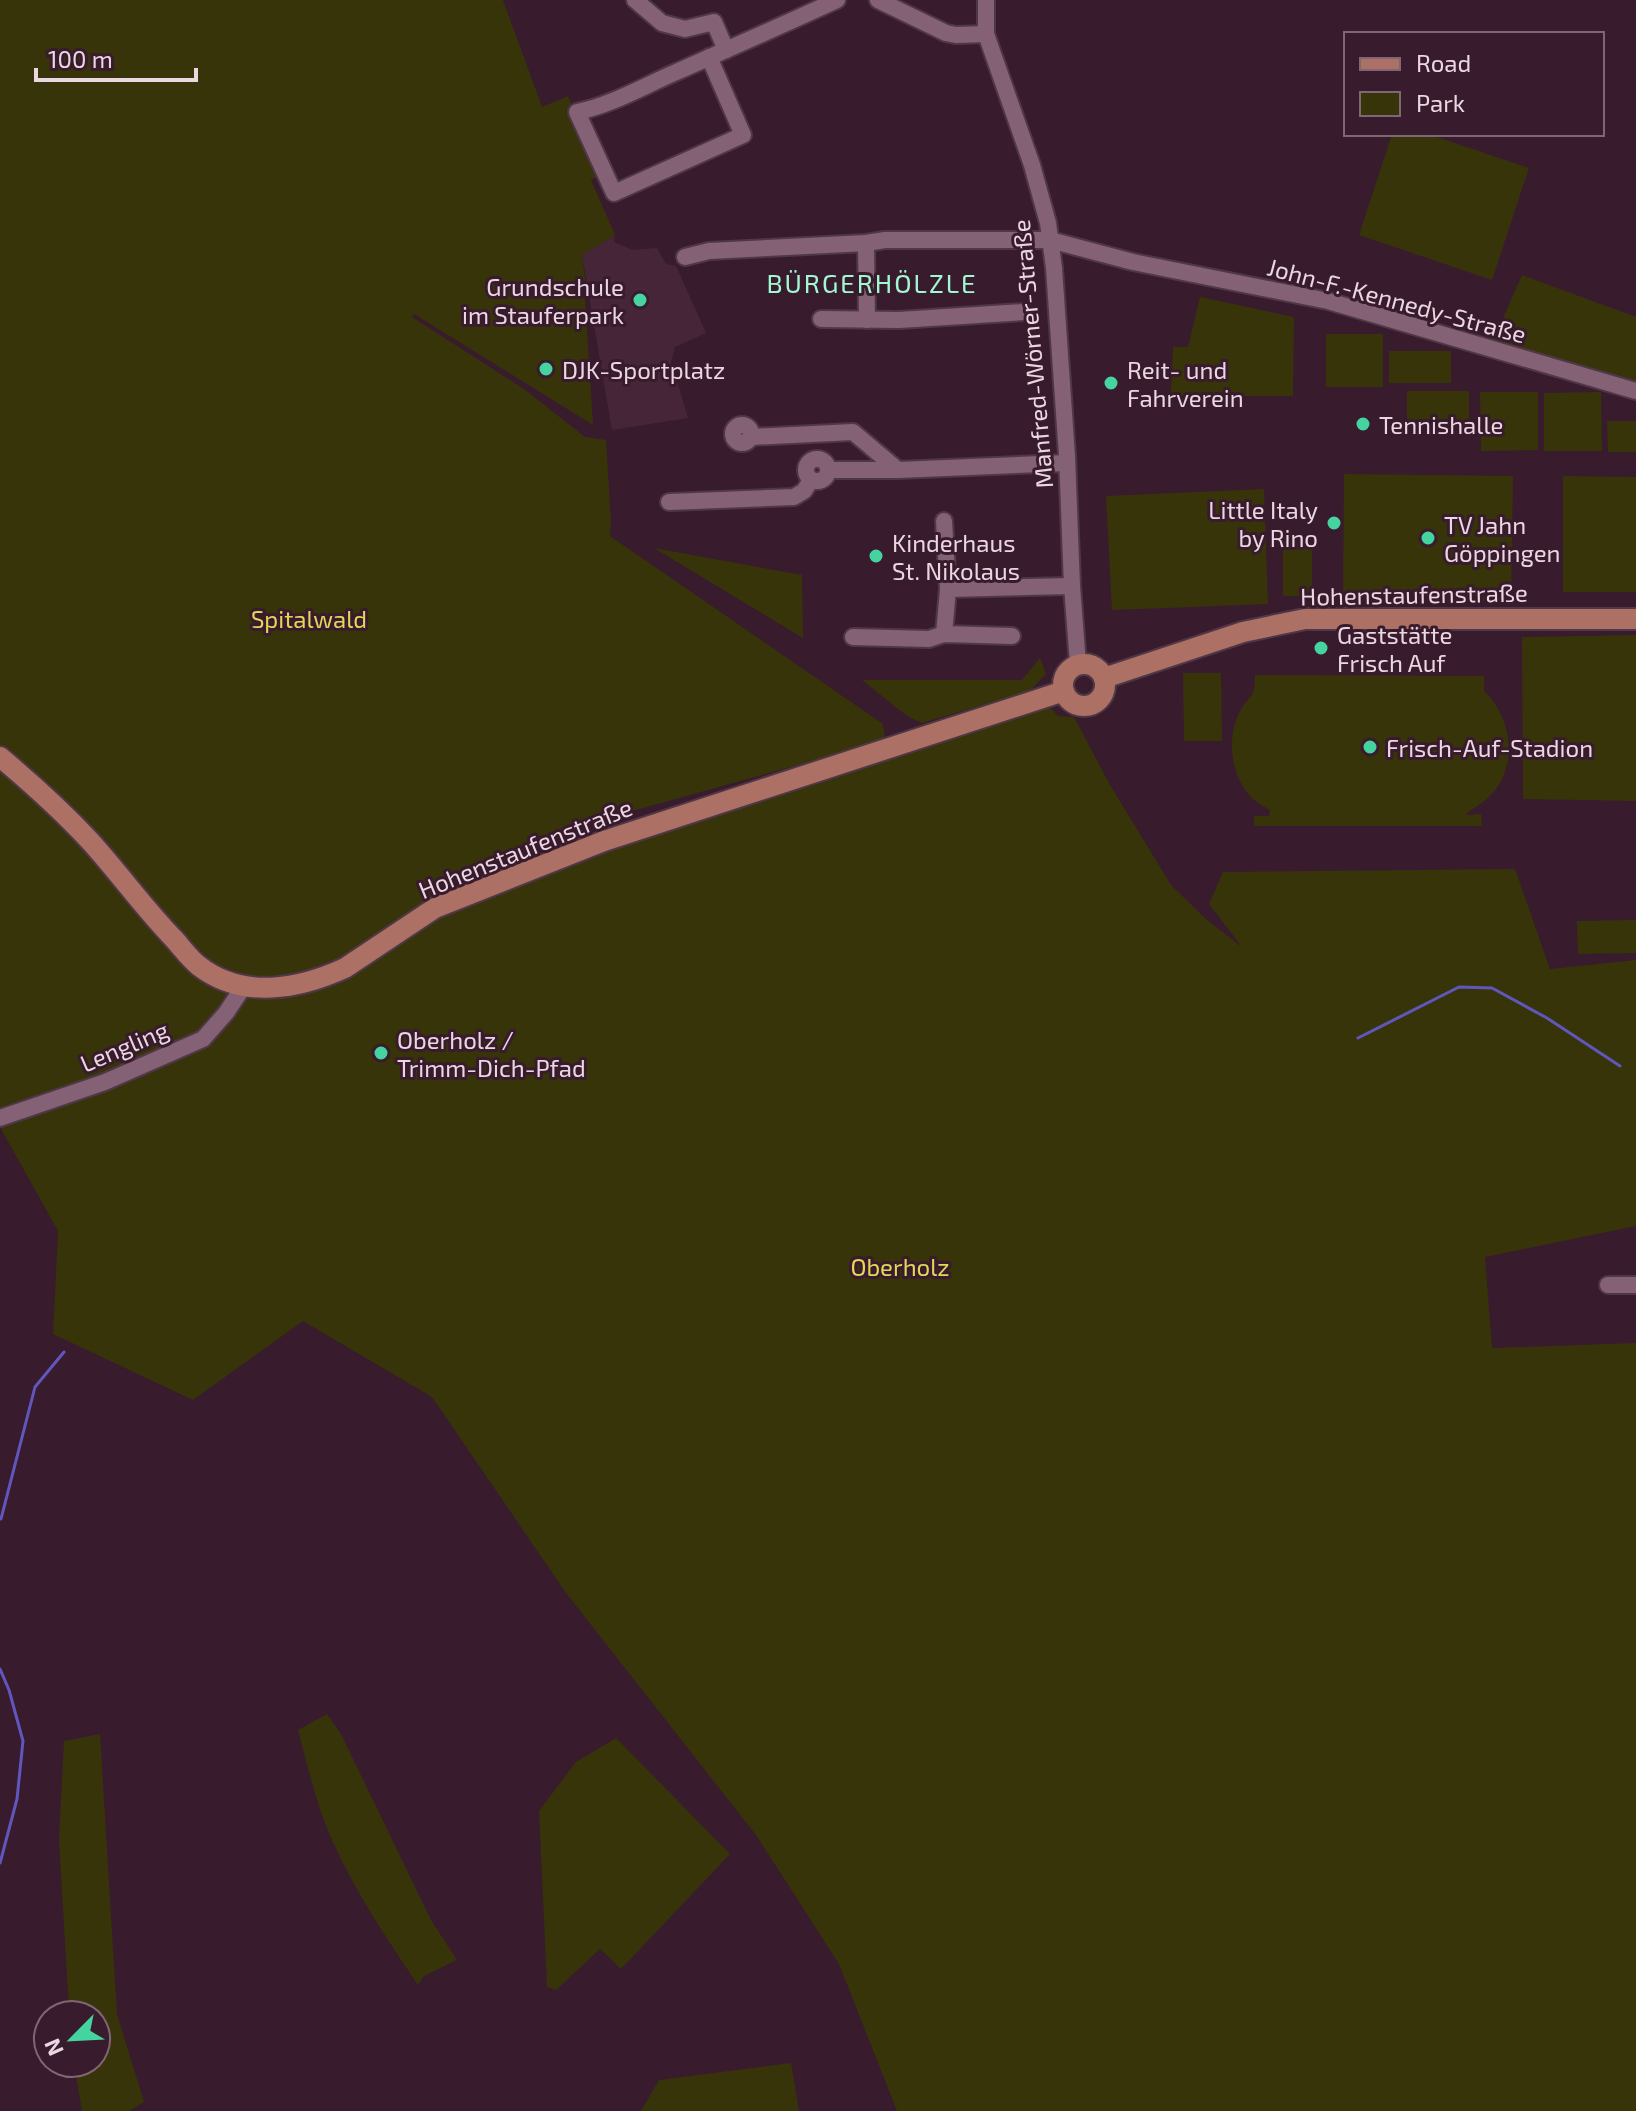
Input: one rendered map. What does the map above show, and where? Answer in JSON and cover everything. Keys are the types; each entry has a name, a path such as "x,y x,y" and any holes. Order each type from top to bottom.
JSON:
{"main road":[{"name":"Hohenstaufenstraße","path":"1104,678 1243,632 1305,619 1636,619"},
{"path":"1078,664 1094,666 1104,678 1103,694 1091,705 1072,702 1064,691 1067,672 1078,664"},
{"name":"Hohenstaufenstraße","path":"0,757 42,793 89,841 150,914 199,966 219,978 244,986 278,988 305,984 345,968 435,908 604,841 1064,691"}],"street":[{"path":"635,0 662,23 685,29 714,22 726,50"},
{"path":"709,57 743,135 614,193 577,112 603,105 709,57 837,0"},
{"path":"878,0 946,33 986,34"},
{"name":"Manfred-Wörner-Straße","path":"986,0 986,34 1043,200 1054,268 1078,664"},
{"name":"John-F.-Kennedy-Straße","path":"685,257 709,251 900,240 1050,240 1133,262 1328,301 1636,391"},
{"path":"866,243 867,320"},
{"path":"821,319 867,320 1024,312"},
{"path":"750,437 853,432 898,470"},
{"path":"669,502 794,497 804,491 811,480 821,481 828,470 1067,463"},
{"path":"944,521 948,589 944,634"},
{"path":"948,589 1072,586"},
{"path":"853,637 929,639 944,634 1012,636"},
{"name":"Lengling","path":"0,1118 105,1082 203,1039 244,986"},
{"path":"1608,1285 1636,1285"}],"shaded area":[{"name":"Grundschule im Stauferpark","path":"615,235 614,242 632,250 657,248 666,264 676,266 706,333 675,347 671,362 688,418 612,430 582,255"}],"green space":[{"name":"Oberholz","path":"0,0 503,0 542,107 568,96 602,174 591,180 615,235 582,255 586,284 563,284 585,298 593,425 414,314 412,317 524,389 585,437 606,440 610,536 883,724 885,741 589,823 432,903 330,969 309,977 276,982 245,980 241,992 273,995 305,990 335,980 452,905 613,843 1048,705 1058,716 1074,717 1110,785 1171,885 1206,919 1242,947 1209,904 1223,872 1515,869 1550,969 1636,960 1636,1226 1485,1257 1492,1348 1636,1343 1636,2111 897,2111 839,1964 756,1835 566,1593 432,1397 303,1321 193,1400 53,1334 58,1231 0,1127"},
{"path":"1391,136 1434,136 1529,168 1492,280 1359,235"},
{"path":"1522,275 1636,317 1636,382 1493,341"},
{"path":"1200,297 1294,317 1293,396 1171,396 1173,347 1188,347"},
{"path":"1326,334 1383,334 1383,387 1326,387"},
{"path":"1389,351 1451,351 1451,383 1389,383"},
{"path":"1407,391 1469,391 1469,423 1407,423"},
{"path":"1480,392 1538,392 1538,450 1481,451"},
{"path":"1601,392 1602,451 1544,451 1544,393"},
{"path":"1607,421 1636,421 1636,452 1608,452"},
{"name":"TV Jahn Göppingen","path":"1344,474 1513,476 1511,602 1343,600"},
{"path":"1563,476 1636,477 1636,592 1563,592"},
{"path":"1264,489 1268,604 1112,610 1106,496"},
{"path":"1283,543 1312,543 1312,596 1283,596"},
{"path":"654,548 802,575 803,638"},
{"path":"1636,635 1636,801 1523,799 1522,637"},
{"path":"1040,658 1046,674 1030,691 922,723 907,716 862,680 1022,680"},
{"path":"1183,673 1221,673 1222,741 1184,741"},
{"name":"Frisch-Auf-Stadion","path":"1255,675 1484,676 1484,691 1500,712 1509,751 1503,777 1496,789 1467,813 1481,814 1482,826 1254,826 1254,816 1269,816 1270,810 1246,791 1236,770 1232,747 1235,724 1253,693"},
{"path":"1636,920 1636,953 1578,954 1577,921"},
{"path":"327,1714 341,1734 431,1920 457,1960 424,1976 418,1985 362,1898 322,1815 298,1730"},
{"path":"100,1734 117,2014 144,2102 129,2111 82,2111 77,2079 112,2079 112,1999 69,1999 59,1840 64,1741"},
{"path":"616,1738 730,1854 621,1969 600,1949 556,1990 547,1987 539,1811 576,1762"},
{"path":"791,2063 799,2111 641,2111 659,2080"}],"waterway":[{"path":"1358,1038 1459,987 1492,988 1547,1018 1620,1066"},
{"path":"1,1519 35,1387 64,1352"},
{"path":"0,1669 23,1741 17,1799 0,1863"}],"place":[{"name":"Grundschule im Stauferpark","path":"640,300"},
{"name":"DJK-Sportplatz","path":"546,369"},
{"name":"Reit- und Fahrverein","path":"1111,383"},
{"name":"Tennishalle","path":"1363,424"},
{"name":"Little Italy by Rino","path":"1334,523"},
{"name":"TV Jahn Göppingen","path":"1428,538"},
{"name":"Kinderhaus St. Nikolaus","path":"876,556"},
{"name":"Gaststätte Frisch Auf","path":"1321,648"},
{"name":"Frisch-Auf-Stadion","path":"1370,747"},
{"name":"Oberholz / Trimm-Dich-Pfad","path":"381,1053"}],"district":[{"name":"BÜRGERHÖLZLE","path":"872,282"}],"park label":[{"name":"Spitalwald","path":"309,618"}]}
